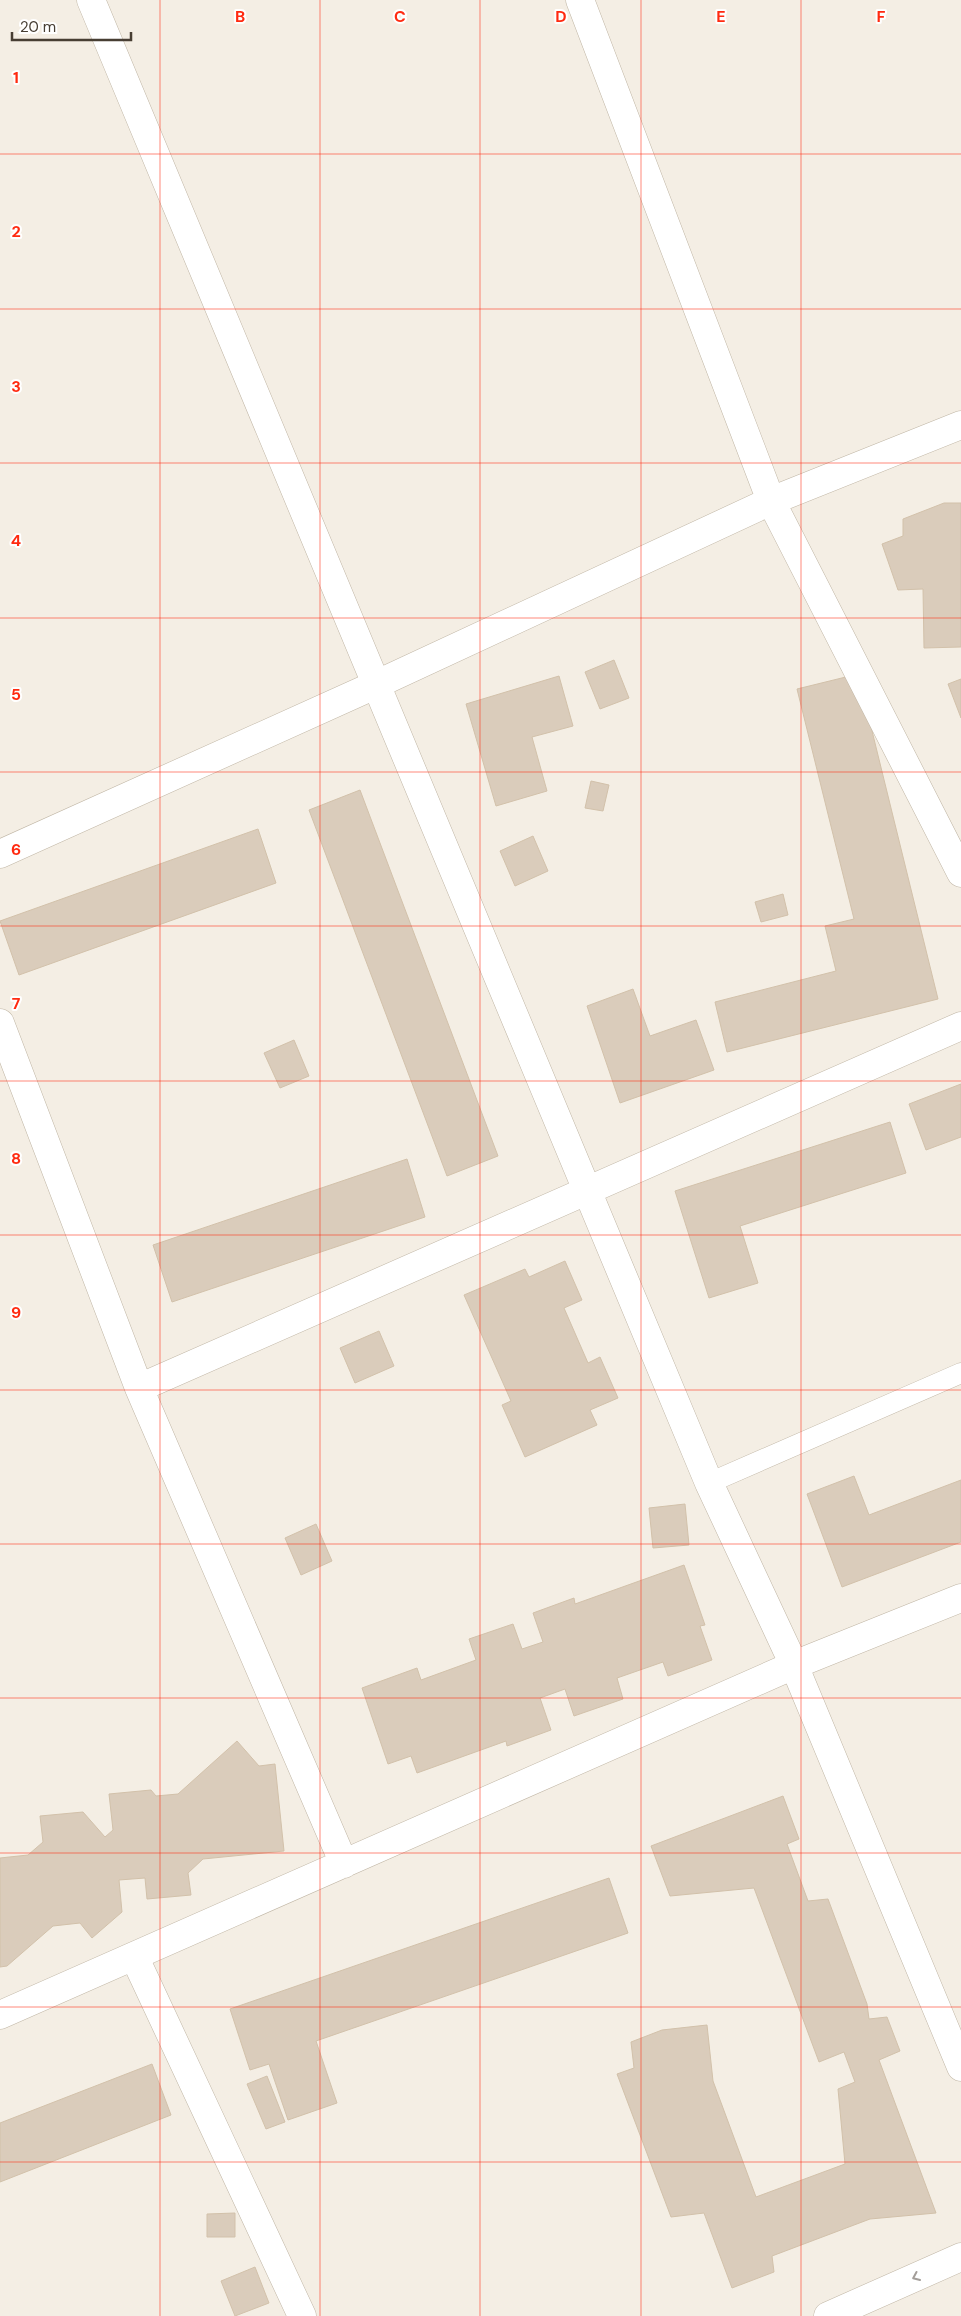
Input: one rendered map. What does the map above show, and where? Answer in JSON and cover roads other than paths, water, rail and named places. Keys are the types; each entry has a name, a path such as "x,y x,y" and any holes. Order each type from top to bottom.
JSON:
{"street":[{"path":"91,0 375,685 588,1188 709,1483 794,1665 961,2066"},
{"path":"580,0 771,501 961,873"},
{"path":"0,854 375,685 771,501 961,425"},
{"path":"0,1023 139,1388 344,1864"},
{"path":"139,1388 588,1188 961,1026"},
{"path":"0,2015 794,1665 961,1598"},
{"path":"134,1956 302,2316"},
{"path":"828,2316 961,2257"}],"lane":[{"path":"709,1483 961,1373"}]}
